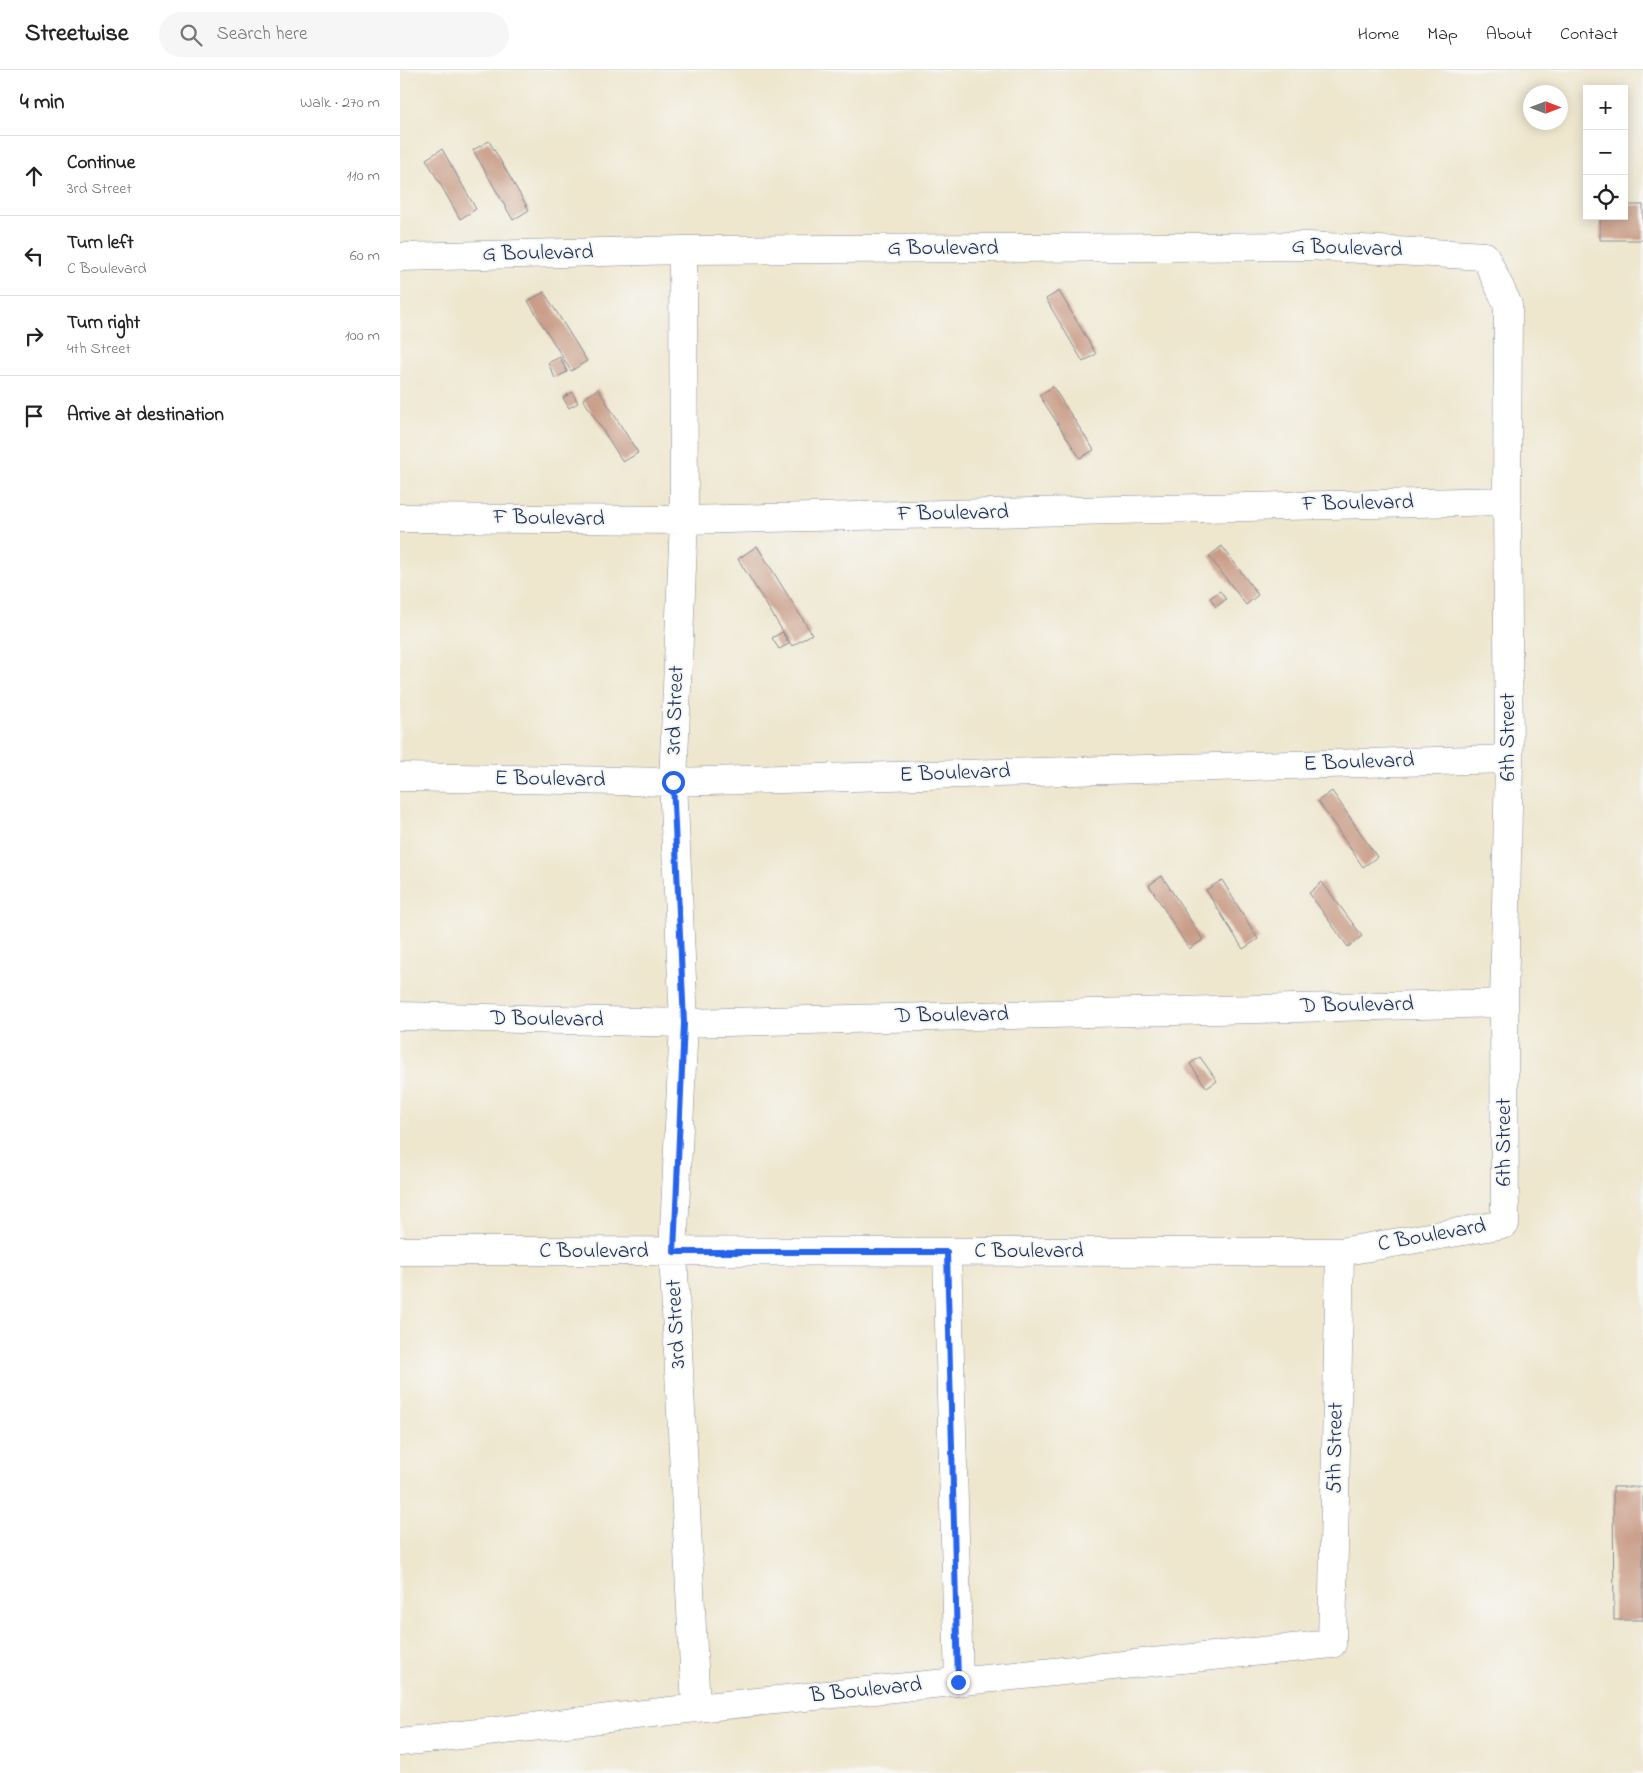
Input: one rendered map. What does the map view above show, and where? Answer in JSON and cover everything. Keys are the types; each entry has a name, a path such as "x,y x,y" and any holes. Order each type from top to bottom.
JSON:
{"street":[{"name":"G Boulevard","path":"400,257 682,250 1308,246 1485,256"},
{"name":"3rd Street","path":"682,250 684,520 673,782 684,1023 674,1252 696,1708"},
{"name":"6th Street","path":"1485,256 1508,305 1509,759 1504,1003 1505,1224"},
{"name":"F Boulevard","path":"400,518 684,520 1507,501"},
{"name":"E Boulevard","path":"400,777 673,782 1509,759"},
{"name":"D Boulevard","path":"400,1016 684,1023 1504,1003"},
{"name":"C Boulevard","path":"400,1251 1340,1252 1505,1224"},
{"path":"947,1252 958,1682"},
{"name":"5th Street","path":"1332,1644 1340,1252"},
{"name":"B Boulevard","path":"400,1742 696,1708 1332,1644"}],"building":[{"path":"489,141 529,210 513,220 473,150"},
{"path":"442,149 476,209 460,219 426,159"},
{"path":"1628,205 1643,205 1643,240 1600,240 1600,220 1628,220"},
{"path":"1059,291 1096,354 1083,362 1046,299"},
{"path":"544,292 587,361 571,371 528,301"},
{"path":"560,357 567,372 555,378 548,363"},
{"path":"1053,387 1094,450 1080,458 1039,395"},
{"path":"598,389 638,453 623,462 583,399"},
{"path":"572,392 578,403 569,408 563,398"},
{"path":"757,546 812,634 792,646 738,559"},
{"path":"1222,546 1258,595 1246,605 1209,556"},
{"path":"1220,591 1226,599 1216,607 1210,598"},
{"path":"782,632 789,644 779,649 772,638"},
{"path":"1332,791 1377,857 1363,867 1318,801"},
{"path":"1162,876 1203,940 1189,949 1149,885"},
{"path":"1222,880 1258,939 1243,949 1206,890"},
{"path":"1322,882 1362,936 1348,947 1309,893"},
{"path":"1200,1057 1217,1081 1207,1088 1190,1064"},
{"path":"1613,1487 1643,1487 1643,1620 1614,1620"}],"route":[{"path":"673,782 684,1023 674,1252 947,1252 958,1682"}]}
